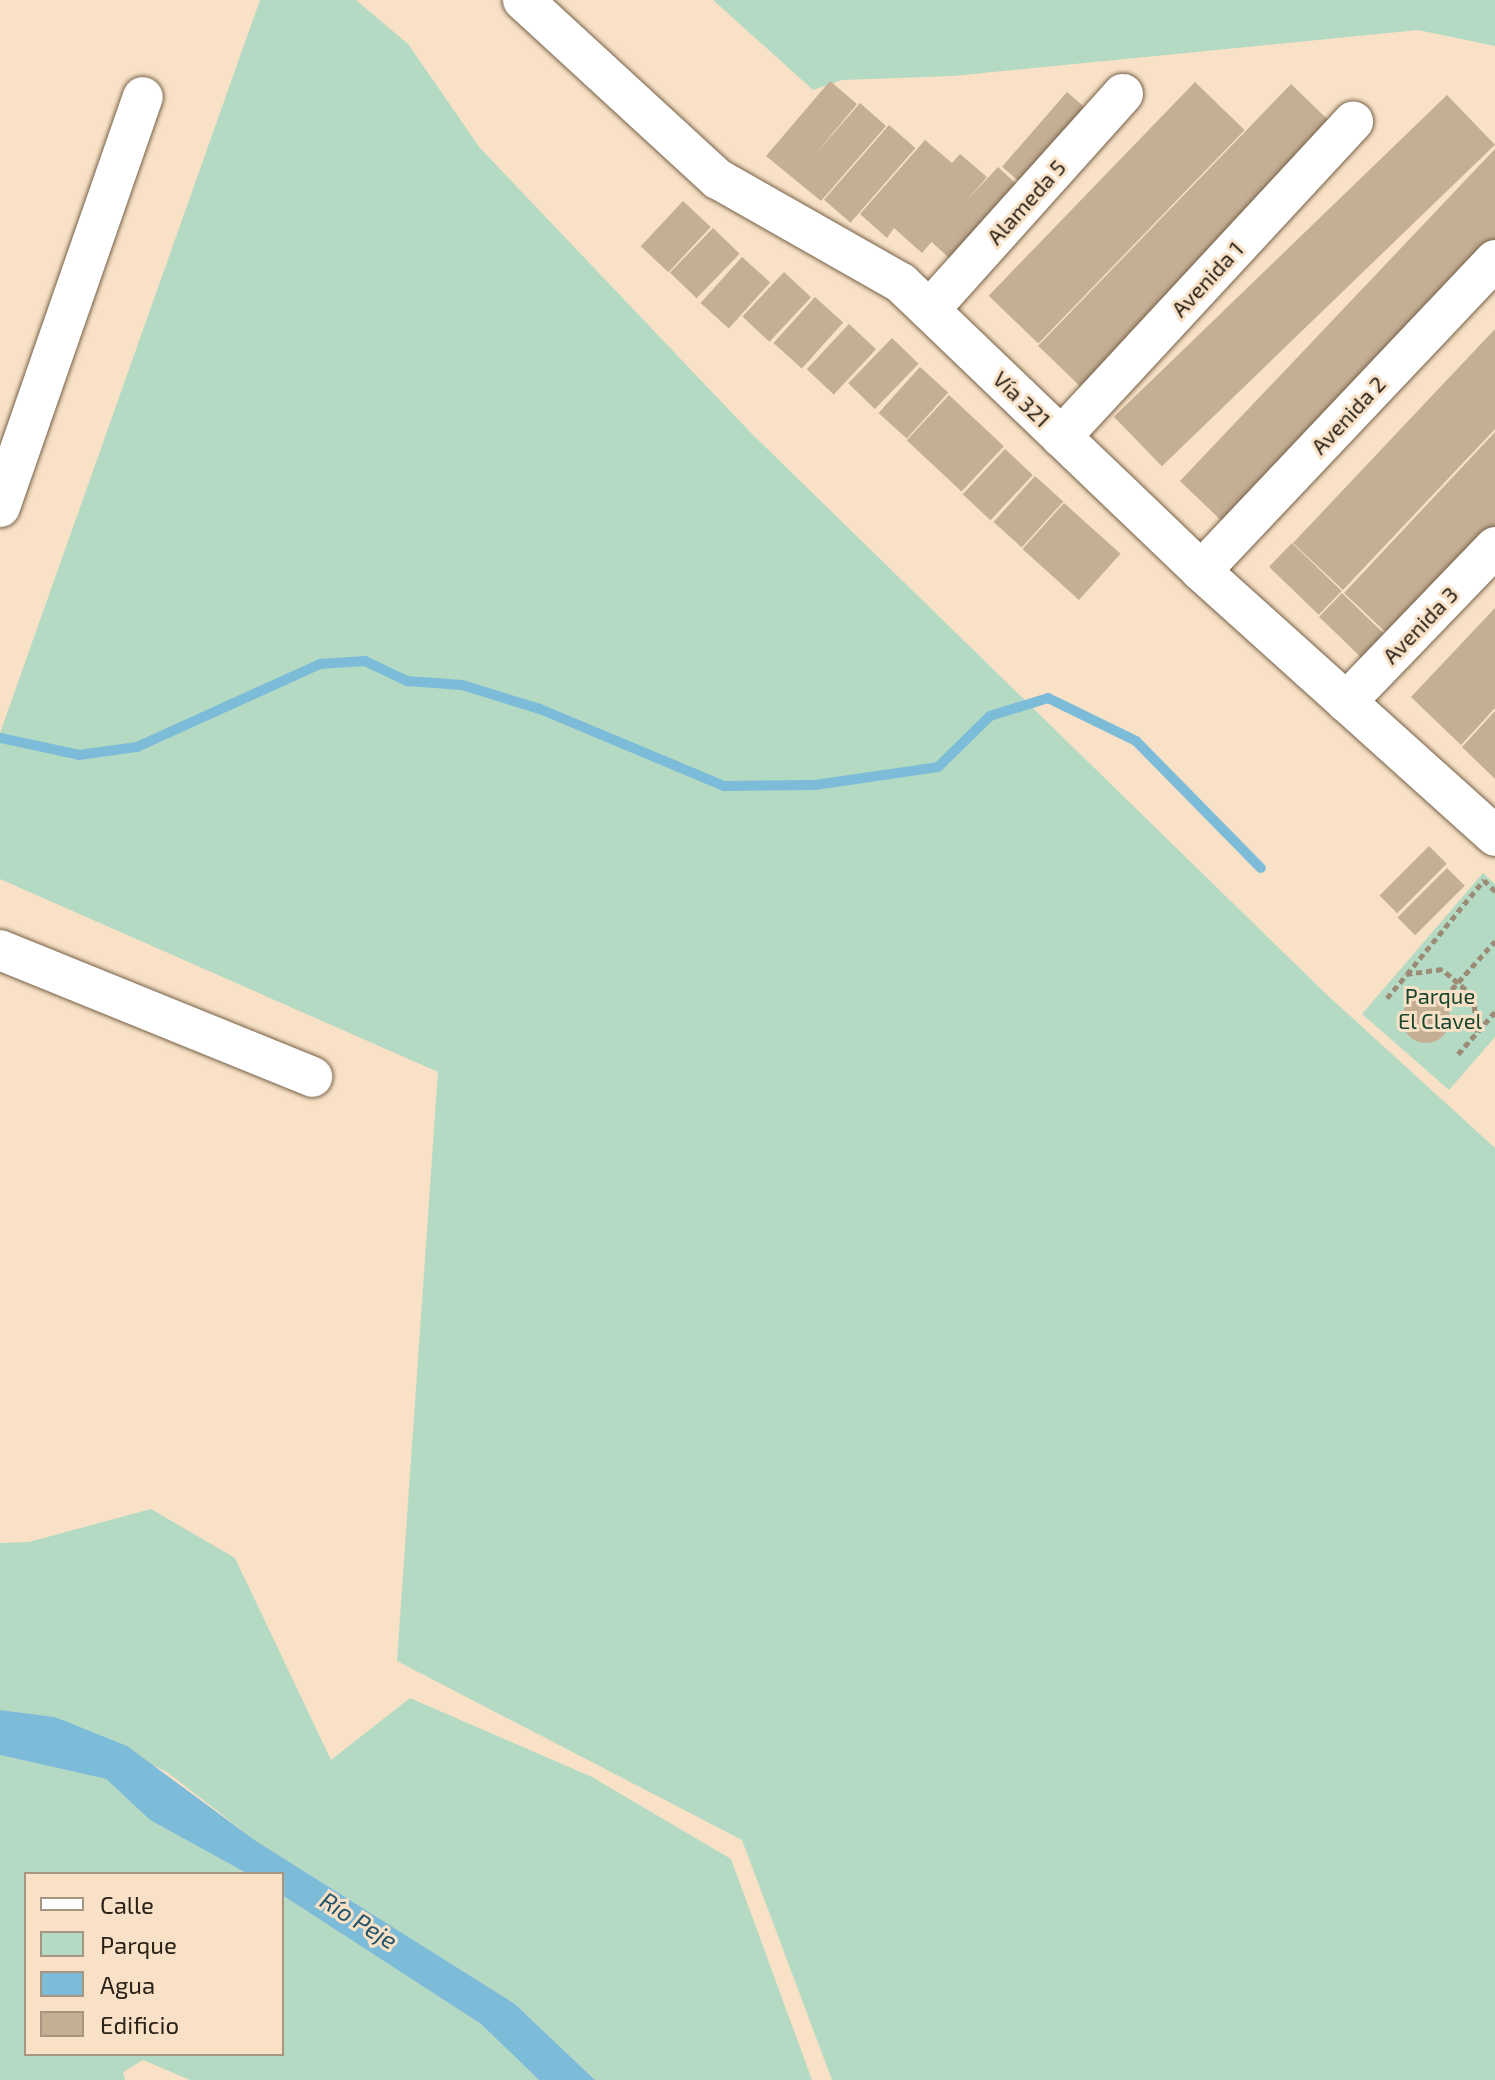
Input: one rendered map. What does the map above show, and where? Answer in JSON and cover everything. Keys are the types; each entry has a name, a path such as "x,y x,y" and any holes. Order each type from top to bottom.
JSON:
{"street":[{"name":"Vía 321","path":"523,0 718,179 796,230 871,264 930,309 1201,571 1495,836"},
{"name":"Alameda 5","path":"930,309 1123,94"},
{"path":"0,507 143,97"},
{"name":"Avenida 1","path":"1061,437 1353,122"},
{"name":"Avenida 2","path":"1201,571 1495,260"},
{"name":"Avenida 3","path":"1346,702 1495,547"},
{"path":"0,950 312,1077"}],"path":[{"path":"1387,998 1484,880 1495,891"},
{"path":"1445,997 1495,941"},
{"path":"1407,974 1442,969 1473,996 1477,1032"},
{"path":"1458,1054 1495,1012"}],"green space":[{"path":"260,0 356,0 408,44 480,148 751,433 1325,993 1495,1148 1495,2080 832,2080 742,1840 397,1661 438,1072 0,879 0,733"},
{"path":"713,0 1495,0 1495,46 1418,30 953,76 842,80 813,90"},
{"name":"Parque El Clavel","path":"1483,873 1495,884 1495,1037 1449,1090 1362,1014"},
{"path":"151,1509 235,1558 331,1760 410,1698 592,1777 731,1859 812,2080 595,2080 515,2004 256,1841 167,1772 55,1717 0,1710 0,1543 29,1542"},
{"path":"0,1755 106,1779 150,1820 244,1872 24,1872 24,2056 284,2056 284,1896 481,2024 539,2080 190,2080 143,2060 123,2072 125,2080 0,2080"}],"water":[{"name":"Río Peje","path":"0,1710 55,1717 127,1746 256,1841 515,2004 595,2080 539,2080 481,2024 284,1896 284,1872 244,1872 150,1820 106,1779 0,1755"}],"building":[{"path":"830,81 857,104 812,158 860,103 886,126 821,201 766,156"},
{"path":"1195,82 1245,130 1038,344 989,296"},
{"path":"1291,84 1341,132 1088,394 1038,346"},
{"path":"1067,92 1093,115 1028,190 1002,167"},
{"path":"1447,95 1495,145 1162,466 1114,417"},
{"path":"889,125 915,148 850,223 824,200"},
{"path":"925,140 952,163 960,154 987,177 922,253 894,228 887,238 860,214"},
{"path":"1495,149 1495,249 1230,529 1180,481"},
{"path":"998,167 1024,191 955,264 930,240"},
{"path":"683,201 711,227 669,272 641,246"},
{"path":"713,228 740,254 697,298 670,273"},
{"path":"742,257 770,282 729,329 701,303"},
{"path":"784,272 811,297 769,342 742,317"},
{"path":"815,297 843,322 802,369 774,343"},
{"path":"849,324 876,349 834,395 807,369"},
{"path":"1495,329 1495,429 1343,590 1293,543"},
{"path":"892,338 919,364 875,409 848,383"},
{"path":"920,367 948,392 907,439 879,413"},
{"path":"949,395 1004,446 962,491 907,440"},
{"path":"1495,432 1495,533 1395,641 1344,593"},
{"path":"1005,449 1033,475 991,520 963,494"},
{"path":"1035,476 1063,501 1022,548 994,522"},
{"path":"1064,503 1120,554 1079,600 1023,549"},
{"path":"1292,543 1342,591 1319,615 1269,567"},
{"path":"1342,593 1392,641 1369,665 1319,617"},
{"path":"1495,608 1495,708 1461,745 1411,697"},
{"path":"1495,711 1495,779 1462,747"},
{"path":"1429,846 1447,864 1397,913 1380,895"},
{"path":"1447,868 1465,886 1415,935 1398,917"},
{"path":"1426,995 1443,1002 1450,1019 1443,1036 1426,1043 1409,1036 1402,1019 1409,1002"}],"waterway":[{"path":"0,738 79,755 137,747 320,664 365,661 407,681 462,685 540,709 724,786 815,785 938,767 990,716 1048,698 1136,741 1261,868"}]}
